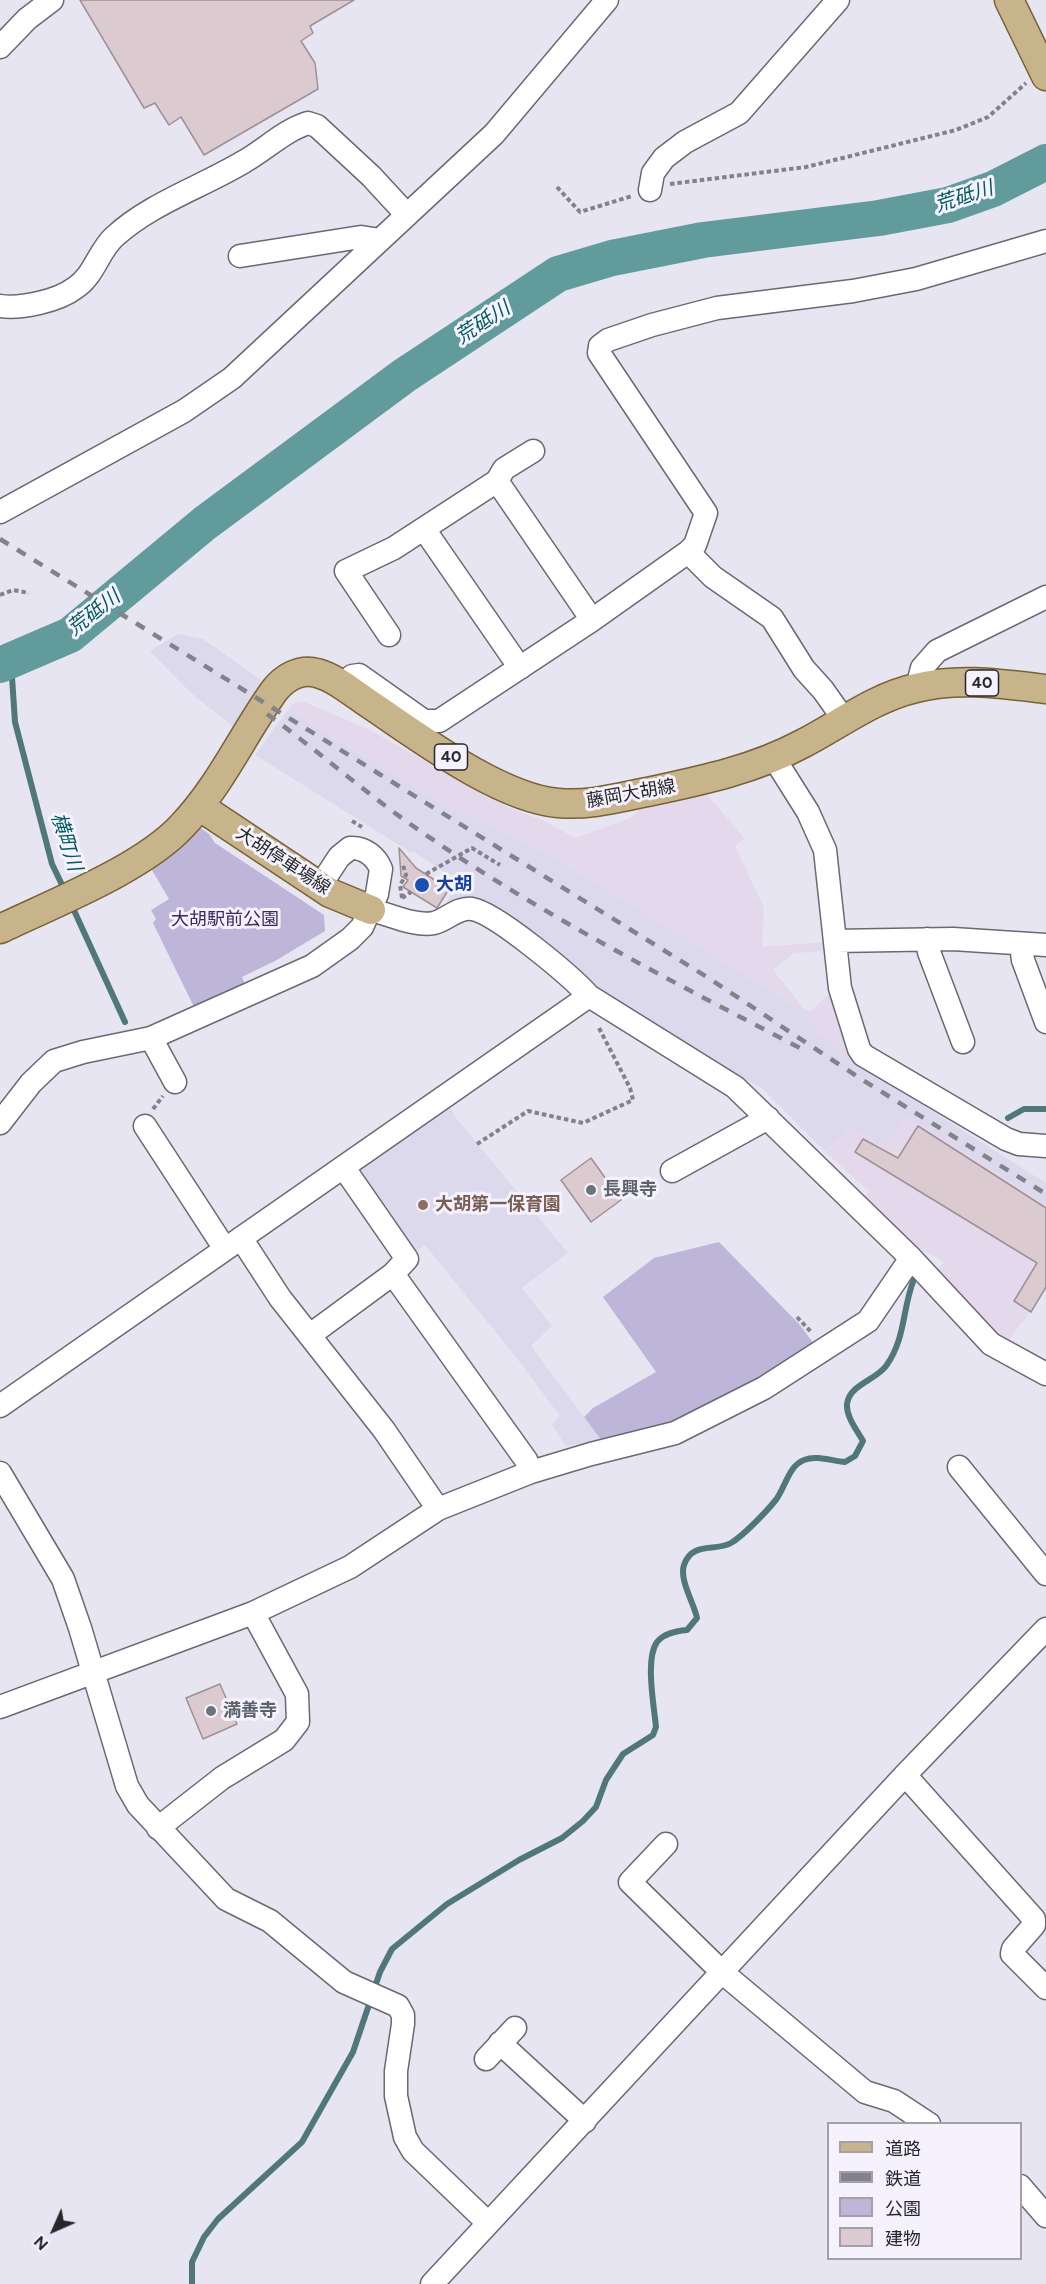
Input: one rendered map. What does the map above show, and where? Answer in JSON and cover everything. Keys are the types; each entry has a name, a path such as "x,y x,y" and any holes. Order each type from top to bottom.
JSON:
{"main road":[{"path":"1009,0 1044,73"},
{"name":"藤岡大胡線","path":"1,926 68,896 163,844 199,806 219,780 281,682 305,671 316,672 342,686 449,755 512,790 539,800 570,804 604,801 698,781 774,758 883,700 917,687 969,682 1046,689"},
{"name":"大胡停車場線","path":"199,806 320,886 356,906 371,910"}],"street":[{"path":"0,47 27,19 52,0"},
{"path":"0,512 184,411 232,378 494,134 607,0"},
{"path":"650,190 653,173 664,158 685,142 739,113 838,0"},
{"path":"0,306 14,306 51,298 76,288 94,267 109,243 136,220 244,162 308,123 317,126 364,169 407,215"},
{"path":"240,256 361,237 381,240"},
{"path":"342,686 352,676 359,675 418,717 433,722 444,718 592,620 695,545 706,513 599,352 600,346 608,340 652,325 717,308 853,291 915,279 1046,241"},
{"path":"389,635 346,571 424,530 497,481 504,469 533,451"},
{"path":"497,481 592,620"},
{"path":"424,530 520,668"},
{"path":"688,552 713,577 772,618 804,669 823,690 845,721"},
{"path":"917,687 922,669 937,651 1046,597"},
{"path":"774,758 808,812 825,850 829,870 840,988 863,1056 1006,1139 1019,1144 1046,1146"},
{"path":"0,1123 31,1083 54,1061 83,1052 151,1038 312,966 350,939 362,927 371,910 381,869 374,857 363,850 350,848 344,852 320,886"},
{"path":"371,910 432,923 466,909 482,912 574,979 589,996 730,1083 911,1258 991,1344 1046,1374"},
{"path":"835,940 927,939 1046,945"},
{"path":"927,939 929,952 963,1042"},
{"path":"1021,945 1023,960 1046,1022"},
{"path":"0,1406 589,996"},
{"path":"151,1038 176,1082"},
{"path":"672,1171 768,1118"},
{"path":"145,1126 233,1244 280,1298 384,1430 438,1509"},
{"path":"309,1335 393,1274 407,1259 344,1168"},
{"path":"0,1707 253,1613 350,1568 438,1509 531,1472 591,1454 667,1436 764,1388 868,1321 911,1258"},
{"path":"393,1274 526,1460 531,1472"},
{"path":"959,1467 1046,1574"},
{"path":"0,1473 63,1579 127,1786 138,1805 226,1899 270,1922 344,1982 398,2006 403,2015 396,2071 396,2096 405,2138 413,2151 488,2223"},
{"path":"158,1828 222,1778 284,1740 298,1722 297,1694 253,1613"},
{"path":"432,2284 905,1775 1046,1629"},
{"path":"905,1775 1034,1919 1034,1925 1012,1949 1012,1953 1046,1988"},
{"path":"666,1844 630,1882 723,1973 865,2092 894,2101 925,2122"},
{"path":"500,2043 585,2121"},
{"path":"1022,2188 1046,2216"}],"path":[{"path":"557,187 580,212 650,190 712,177 806,167 956,130 988,117 1044,73"},
{"path":"0,595 13,590 29,593"},
{"path":"426,874 472,848 500,865"},
{"path":"477,1144 528,1111 584,1123 633,1100 630,1088 593,1017 589,996"},
{"path":"145,1126 144,1120 176,1082"},
{"path":"797,1317 814,1336"}],"shaded area":[{"path":"178,634 203,639 261,680 236,729 191,693 150,651"},
{"path":"304,702 368,729 511,809 544,821 575,838 630,818 651,802 704,791 745,839 735,846 764,908 762,947 825,942 826,951 794,953 773,970 805,1010 811,1011 834,989 853,1061 814,1038 819,1028 785,1000 556,859 443,805 288,710 292,704"},
{"path":"288,710 443,805 556,859 785,1000 819,1028 816,1034 853,1061 1046,1183 1046,1204 905,1115 886,1146 850,1125 838,1141 825,1151 762,1088 700,1056 596,989 486,904 445,909 446,903 461,879 444,872 413,851 412,853 255,755"},
{"path":"447,1103 456,1118 568,1253 522,1288 552,1326 531,1346 602,1441 566,1446 552,1425 559,1415 519,1361 425,1245 410,1256 353,1171"},
{"path":"905,1115 1046,1204 1046,1291 1008,1341 1001,1341 937,1272 944,1262 919,1248 914,1251 861,1200 869,1191 825,1152 838,1141 850,1125"}],"green space":[{"name":"大胡駅前公園","path":"198,826 209,834 215,843 324,915 325,931 275,961 242,977 245,985 194,1007 153,923 156,919 151,910 169,899 149,865"},
{"path":"719,1242 800,1325 814,1344 758,1380 665,1427 602,1441 584,1417 593,1408 656,1372 603,1297 654,1258"}],"building":[{"path":"80,0 354,0 310,26 313,33 301,41 315,63 318,89 204,155 181,117 169,125 155,103 144,108"},
{"path":"399,848 416,868 449,889 437,908 403,887 408,880 401,876"},
{"path":"918,1126 1046,1208 1046,1287 1031,1312 1014,1301 1037,1263 855,1152 863,1139 898,1158"},
{"name":"長興寺","path":"591,1158 621,1200 591,1222 561,1180"},
{"name":"満善寺","path":"220,1684 237,1724 203,1739 186,1698"}],"waterway":[{"name":"荒砥川","path":"0,665 70,635 205,523 405,375 558,274 612,258 703,240 879,218 948,205 993,189 1046,162"},
{"name":"横町川","path":"11,662 15,722 52,864 65,891"},
{"name":"横町川","path":"72,906 125,1022"},
{"path":"1008,1118 1024,1109 1046,1109"},
{"path":"192,2284 192,2262 204,2237 218,2219 302,2142 353,2052 380,1972 392,1949 447,1904 519,1860 562,1838 583,1821 596,1807 606,1780 623,1754 653,1735 656,1727 651,1683 653,1650 663,1636 687,1630 697,1618 683,1571 692,1553 704,1548 725,1546 742,1535 775,1501 790,1472 804,1460 814,1458 845,1462 855,1456 863,1441 848,1414 849,1397 858,1387 886,1366 897,1345 914,1279"}],"railway":[{"path":"0,539 707,977 861,1079 1046,1194"},
{"path":"267,714 386,806 471,865 563,921 800,1048"}],"place":[{"name":"大胡","path":"422,885"},
{"name":"長興寺","path":"591,1190"},
{"name":"大胡第一保育園","path":"423,1205"},
{"name":"満善寺","path":"211,1711"}]}
